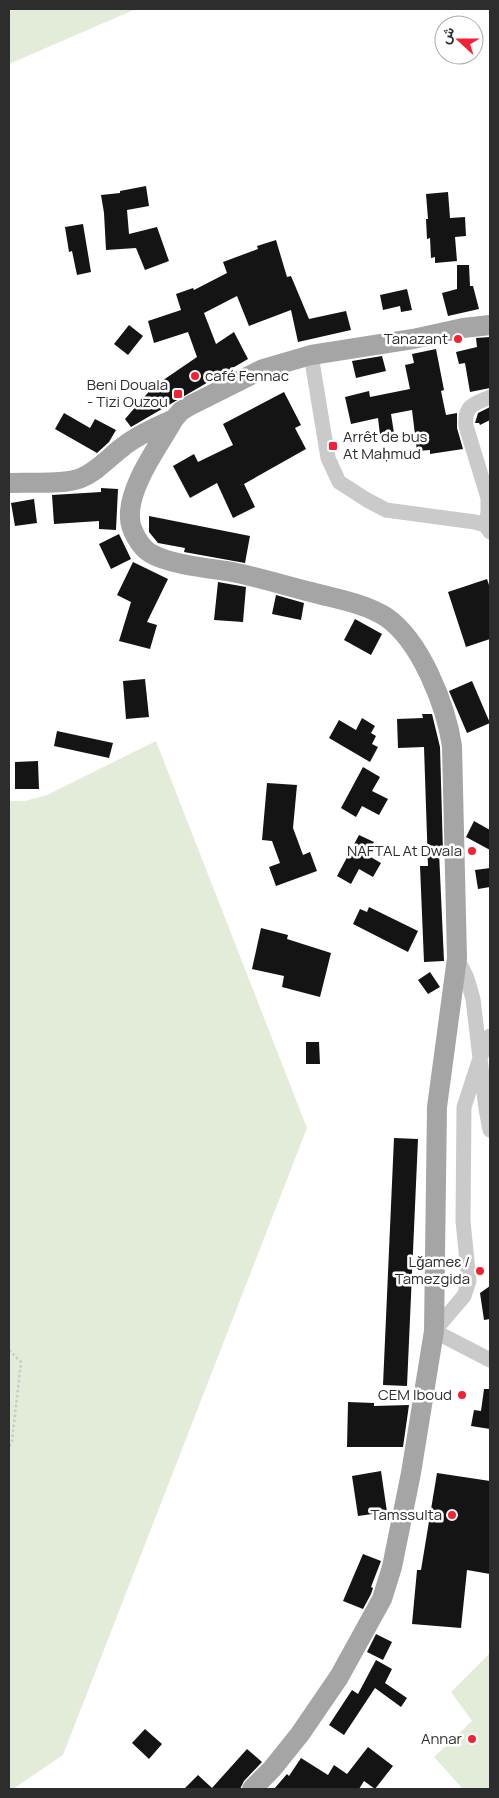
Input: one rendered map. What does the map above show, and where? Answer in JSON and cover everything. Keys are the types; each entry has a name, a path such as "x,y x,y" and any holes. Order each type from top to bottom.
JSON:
{"main road":[{"path":"252,1789 272,1769 300,1734 339,1677 382,1600 392,1567 411,1473 434,1331 437,1107 457,958 452,746 449,726 421,657 405,634 387,618 370,609 242,574 195,566 159,557 142,546 129,520 133,495 174,419 181,411 263,369 311,355 413,339 463,328 490,325"},
{"path":"9,483 64,481 80,478 94,471 139,435 174,419"}],"street":[{"path":"311,355 328,458 339,482 366,500 386,510 475,522 489,528 488,498 466,426 466,418 467,411 472,406 490,397"},
{"path":"457,958 467,978 473,999 490,1130"},
{"path":"490,1036 480,1058 464,1107 463,1221 469,1281 464,1296 434,1331 490,1360"}],"path":[{"path":"9,1350 21,1362 12,1441 9,1447"}],"green space":[{"path":"9,9 136,9 9,64"},
{"path":"156,741 307,1128 63,1755 13,1789 9,1789 9,801 25,801 47,795"},
{"name":"Annar","path":"490,1653 490,1789 463,1789 434,1757 472,1721 451,1692"}],"building":[{"path":"146,186 149,206 127,210 129,234 157,227 169,261 145,270 136,248 106,250 101,195 120,193 120,191"},
{"path":"448,192 450,218 465,217 466,236 455,237 457,261 435,263 435,257 431,258 430,238 427,239 426,194"},
{"path":"83,224 91,272 77,275 72,251 69,252 65,227"},
{"path":"276,240 287,277 291,276 309,319 346,311 351,330 298,342 291,310 249,326 237,296 204,313 216,344 234,332 248,359 131,427 125,419 153,387 197,357 188,332 154,343 148,321 181,310 176,294 193,288 194,290 227,273 223,262 258,249 257,246"},
{"path":"457,265 469,265 470,286 473,286 479,309 448,316 442,293 457,289"},
{"path":"407,289 412,310 401,312 400,306 383,310 380,295"},
{"path":"129,325 143,336 128,355 114,344"},
{"path":"490,337 490,388 470,392 465,363 459,364 456,352 477,347 476,338"},
{"path":"436,349 444,390 441,391 446,415 457,413 457,428 463,449 430,454 430,450 417,451 412,410 391,414 394,433 380,435 378,418 351,424 345,397 369,391 370,397 410,389 405,365 414,363 412,354"},
{"path":"382,356 386,371 356,378 352,361"},
{"path":"284,392 301,425 295,428 306,449 244,484 255,507 233,518 217,483 190,498 173,466 194,454 198,462 233,445 223,424"},
{"path":"490,407 490,420 480,425 475,423 478,413"},
{"path":"64,413 90,428 95,419 116,430 109,442 97,453 55,429"},
{"path":"101,488 118,489 116,530 99,529 99,521 54,524 52,495 101,492"},
{"path":"34,499 37,523 15,526 11,503"},
{"path":"149,516 250,536 245,563 184,552 185,548 158,543 149,532"},
{"path":"119,534 131,559 111,569 99,544"},
{"path":"133,562 168,579 147,622 157,625 150,649 119,641 131,602 117,595"},
{"path":"487,579 490,588 490,639 466,647 448,592"},
{"path":"218,582 246,587 243,622 214,620"},
{"path":"276,595 304,603 301,620 272,614"},
{"path":"355,619 382,634 371,655 344,640"},
{"path":"145,679 149,717 126,719 123,681"},
{"path":"472,681 490,723 467,733 449,691"},
{"path":"422,714 432,714 440,747 443,852 439,852 444,961 424,962 420,866 428,866 424,747 398,748 397,719 423,718"},
{"path":"362,718 375,726 371,733 376,736 372,744 378,747 370,762 329,738 339,720 356,730"},
{"path":"57,731 113,743 109,758 54,746"},
{"path":"38,761 39,789 15,789 15,762"},
{"path":"363,767 380,777 372,791 388,799 379,815 362,806 356,817 341,808"},
{"path":"267,783 297,785 293,828 303,855 310,852 317,871 276,886 269,867 280,863 272,841 262,840"},
{"path":"474,821 490,830 490,850 466,837"},
{"path":"359,835 374,842 367,855 381,863 373,877 359,869 351,884 337,876"},
{"path":"490,868 490,887 478,889 475,870"},
{"path":"369,907 418,931 408,952 353,924 360,909 367,912"},
{"path":"261,928 288,935 287,939 331,953 320,997 282,987 284,976 252,969"},
{"path":"430,972 440,987 428,994 418,980"},
{"path":"306,1042 319,1042 320,1064 306,1064"},
{"path":"394,1138 418,1139 407,1386 383,1385"},
{"path":"490,1286 490,1319 484,1320 480,1293"},
{"path":"484,1389 490,1389 490,1429 471,1426 474,1410 481,1411"},
{"path":"348,1402 374,1403 374,1406 409,1405 403,1447 347,1447"},
{"path":"381,1471 387,1512 358,1516 352,1476"},
{"path":"437,1473 490,1481 490,1574 467,1570 461,1628 412,1624 417,1570 421,1570"},
{"path":"363,1554 381,1561 371,1587 373,1588 371,1594 363,1609 343,1601"},
{"path":"376,1634 392,1642 383,1660 367,1652"},
{"path":"376,1660 392,1669 385,1683 407,1698 401,1707 375,1688 344,1735 329,1725 352,1690 358,1694"},
{"path":"145,1729 162,1744 149,1759 132,1743"},
{"path":"368,1747 393,1766 375,1789 364,1781 359,1789 274,1789 287,1774 289,1776 301,1758 328,1775 334,1765 347,1774"},
{"path":"247,1749 262,1762 244,1781 240,1789 184,1789 198,1775 212,1788"}],"place":[{"name":"Tanazant","path":"458,339"},
{"name":"café Fennac","path":"195,376"},
{"name":"Beni Douala - Tizi Ouzou","path":"178,394"},
{"name":"Arrêt de bus At Maḥmud","path":"333,446"},
{"name":"NAFTAL At Dwala","path":"472,851"},
{"name":"Lǧameɛ / Tamezgida","path":"480,1271"},
{"name":"CEM Iboud","path":"462,1395"},
{"name":"Tamssulta","path":"452,1515"},
{"name":"Annar","path":"472,1739"}]}
